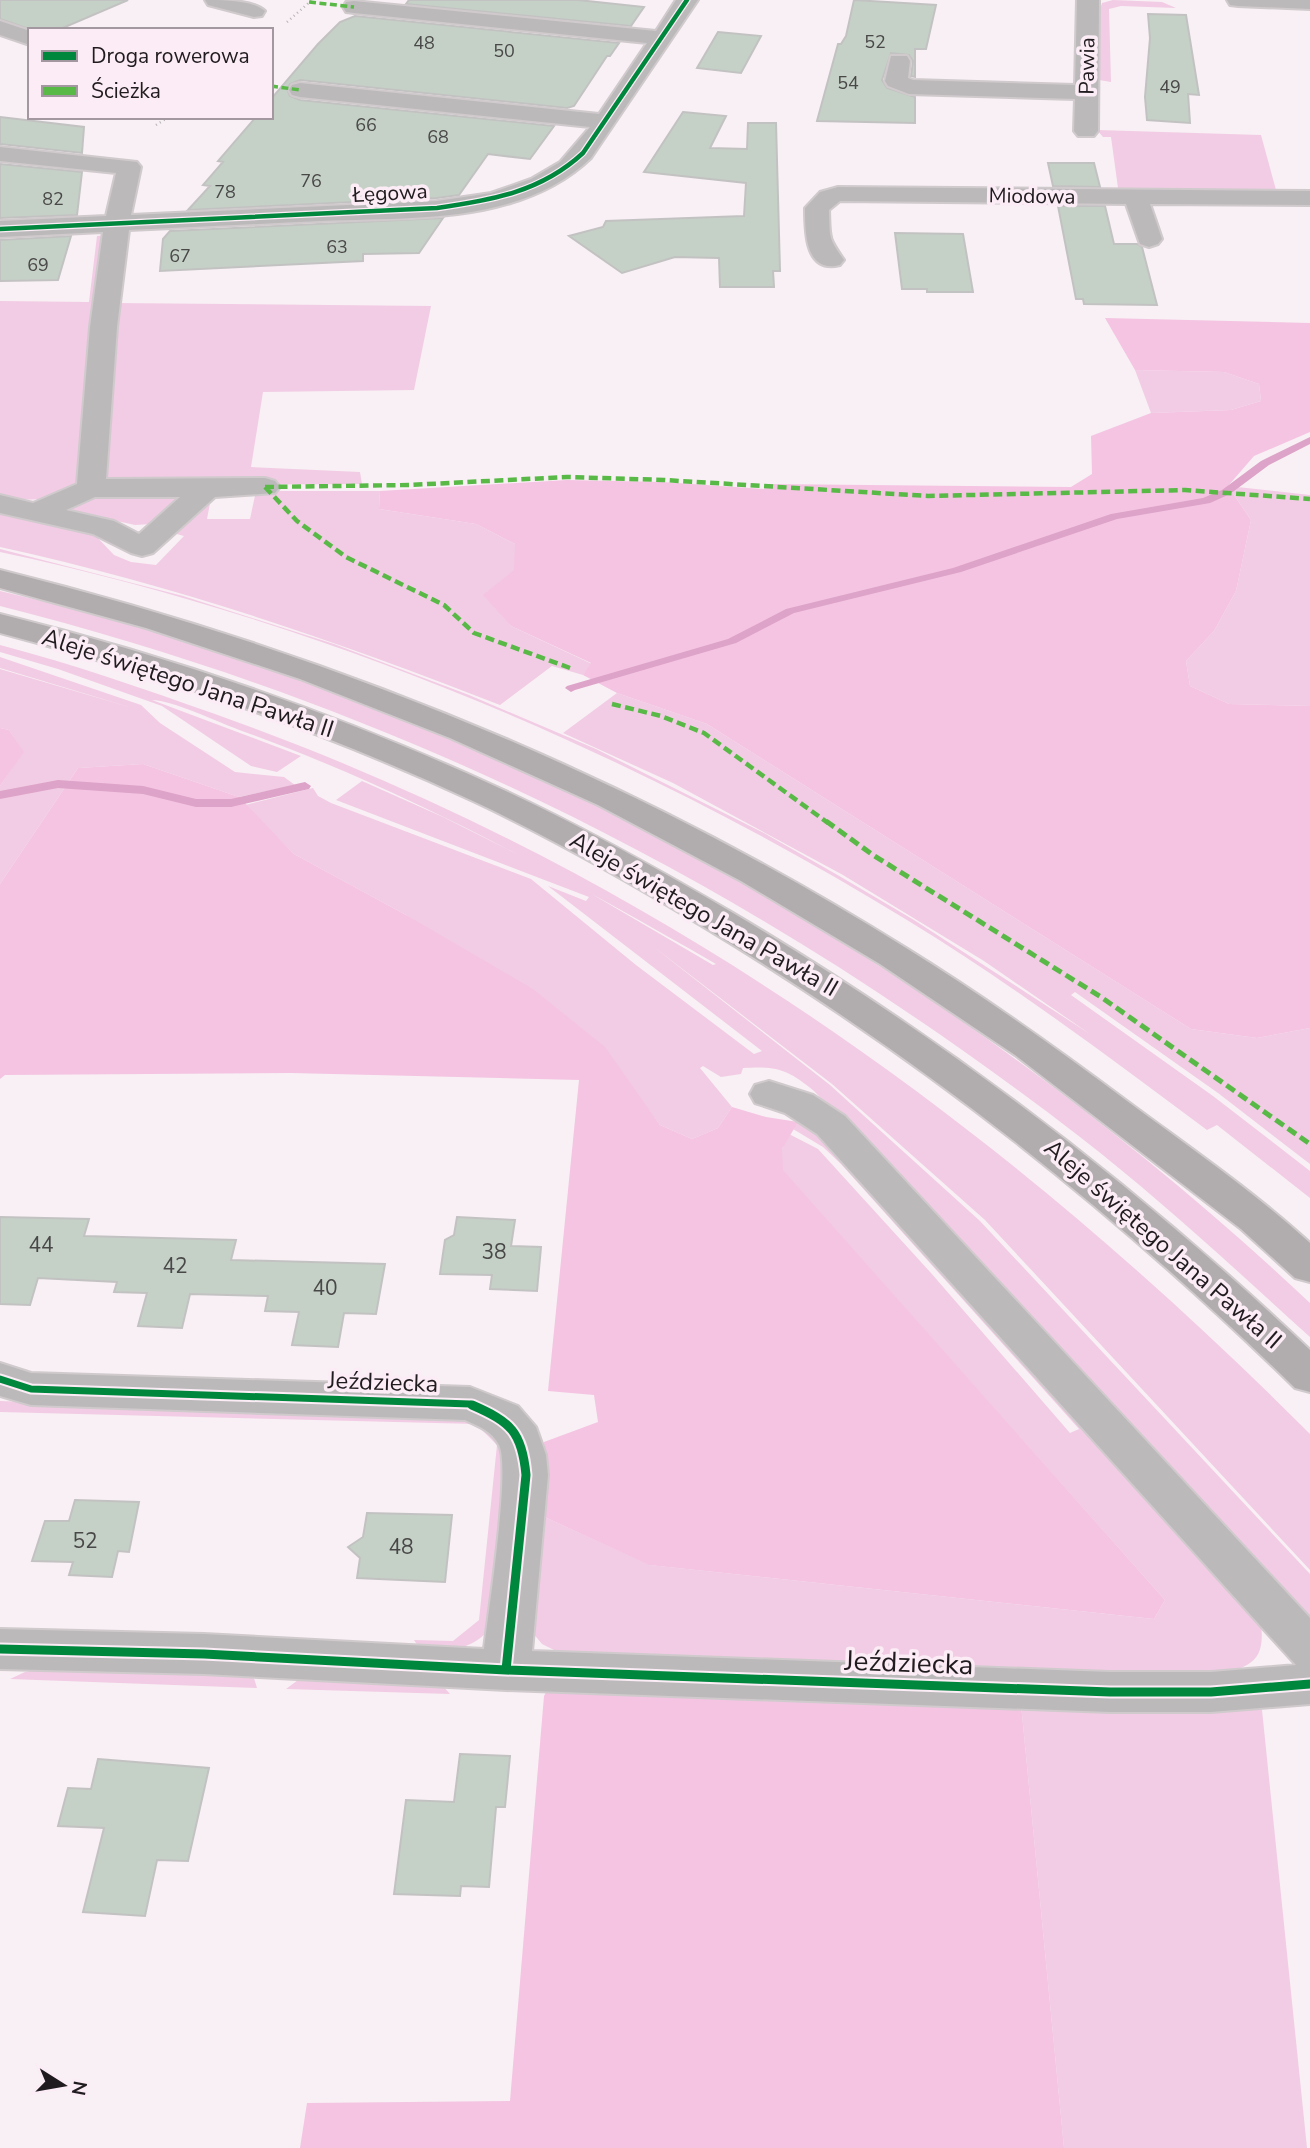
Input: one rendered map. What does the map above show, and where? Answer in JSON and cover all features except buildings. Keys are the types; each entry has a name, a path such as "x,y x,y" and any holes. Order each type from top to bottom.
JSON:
{"highway":[{"name":"Aleje świętego Jana Pawła II","path":"0,579 191,630 343,683 499,747 709,847 840,922 968,1003 1101,1098 1310,1267"},
{"name":"Aleje świętego Jana Pawła II","path":"0,623 152,666 300,716 459,781 562,831 661,886 789,960 905,1037 1034,1132 1128,1208 1257,1323 1310,1376"}],"street":[{"path":"216,0 254,11"},
{"name":"Łęgowa","path":"0,229 400,211 494,200 555,176 583,153 687,0"},
{"name":"Pawia","path":"1086,131 1088,0"},
{"path":"1238,0 1310,3"},
{"path":"354,7 662,38"},
{"path":"0,28 28,36"},
{"path":"899,61 896,81 909,87 1086,92"},
{"path":"300,90 606,122"},
{"path":"0,154 130,167 115,223 107,288 91,488"},
{"name":"Miodowa","path":"831,260 824,256 819,248 817,208 829,197 838,194 1310,198"},
{"path":"1136,197 1149,239"},
{"path":"36,512 91,488 265,487"},
{"path":"0,504 103,527 142,547 207,488"},
{"path":"769,1094 799,1104 831,1125 1310,1650"},
{"name":"Jeździecka","path":"0,1379 31,1389 470,1405 502,1418 520,1439 526,1475 506,1670"},
{"name":"Jeździecka","path":"0,1649 204,1654 506,1670 1110,1692 1211,1692 1310,1684"}],"path":[{"path":"281,27 312,0"},
{"path":"156,125 166,119"}],"shaded area":[{"path":"1113,0 1162,2 1176,8 1121,6 1109,9 1111,82 1099,80 1097,18 1102,3"},
{"path":"1097,130 1261,135 1276,190 1310,190 1310,194 853,190 853,186 1118,188 1111,137 1103,137"},
{"path":"107,235 84,475 67,490 46,498 0,496 0,301 89,302 97,236"},
{"path":"113,303 431,306 414,390 263,392 251,467 360,472 362,484 110,485 96,477"},
{"path":"1105,318 1310,323 1310,432 1254,456 1228,486 1251,520 1236,591 1214,631 1186,661 1190,686 1229,704 1310,706 1310,1028 1257,1038 1191,1029 707,724 617,693 583,675 591,663 511,626 483,595 514,570 515,544 476,524 379,509 380,491 567,480 663,482 764,489 767,484 1071,487 1092,474 1091,436 1151,413 1231,410 1261,401 1259,384 1224,372 1135,370"},
{"path":"1135,370 1224,372 1259,384 1261,401 1231,410 1151,413"},
{"path":"1228,486 1310,495 1310,706 1229,704 1190,686 1186,661 1214,631 1236,591 1251,520"},
{"path":"256,491 380,491 379,509 476,524 515,544 515,570 484,595 511,626 592,664 583,675 552,666 500,705 315,637 190,596 0,547 0,512 94,534 114,555 131,562 156,565 184,536 173,533 211,498 207,519 250,519"},
{"path":"94,492 197,492 151,524 135,525 58,508"},
{"path":"0,549 183,596 334,644 469,695 596,749 764,833 841,877 914,920 1090,1034 984,961 843,875 673,783 563,733 617,693 707,724 1191,1029 1257,1038 1310,1028 1310,1164 1218,1093 1075,992 1071,995 1213,1096 1310,1171 1310,1198 1217,1125 1207,1130 1060,1022 946,944 801,858 693,800 582,747 469,698 354,653 238,614 119,580 0,552"},
{"path":"0,591 182,640 360,701 533,775 702,860 864,957 1021,1063 1169,1179 1310,1303 1310,1337 1168,1210 1080,1137 956,1045 829,961 700,884 568,814 432,752 292,696 149,648 0,606"},
{"path":"0,645 135,686 215,714 371,775 521,845 665,924 803,1011 937,1106 1065,1209 1189,1318 1310,1434 1310,1570 985,1220 832,1084 650,944 830,1085 980,1221 1310,1574 1310,1620 805,1084 781,1070 743,1068 741,1074 721,1077 703,1066 700,1068 732,1107 718,1128 692,1139 660,1125 640,1098 406,915 294,854 245,805 313,788 318,796 331,803 531,879 636,965 754,1054 762,1051 548,886 586,901 589,897 336,800 362,781 506,848 425,808 365,780 196,712 152,700 301,756 277,772 251,766 162,706 58,669 0,652","holes":["596,896 658,931 716,964 713,965"]},
{"path":"0,657 141,705 160,723 235,772 284,777 295,785 239,797 143,764 78,768 0,884 0,786 23,752 9,730 0,728 0,669 136,709 0,668"},
{"path":"0,728 9,730 24,752 0,786"},
{"path":"143,764 239,797 294,854 533,989 605,1047 660,1125 692,1139 718,1128 732,1107 766,1117 798,1122 782,1149 783,1170 1165,1600 1154,1619 649,1565 536,1513 546,1479 544,1442 598,1422 594,1395 548,1391 579,1080 291,1073 5,1075 0,1079 0,884 78,768"},
{"path":"798,1122 828,1140 1260,1617 1261,1645 1252,1661 1234,1670 1207,1677 562,1654 542,1644 532,1632 536,1513 650,1565 1154,1619 1165,1600 782,1170 782,1149 789,1134 818,1149 931,1273 1070,1433 1079,1429 841,1164 823,1147 793,1129"},
{"path":"0,1401 469,1416 492,1427 511,1476 488,1631 473,1643 449,1649 420,1649 414,1640 453,1641 479,1620 497,1445 476,1424 0,1412"},
{"path":"56,1666 253,1675 257,1688 10,1679 25,1672"},
{"path":"298,1680 442,1685 450,1694 286,1689"},
{"path":"549,1687 1021,1704 1064,2148 300,2148 307,2103 510,2101 544,1696"},
{"path":"1021,1704 1262,1710 1307,2148 1064,2148"}],"waterway":[{"path":"571,688 732,641 790,611 957,570 1115,516 1206,501 1226,492 1265,463 1310,440"},
{"path":"0,795 58,784 143,790 196,803 231,803 305,786"}],"marked path":[{"path":"309,2 354,7"},
{"path":"273,86 300,90"},
{"path":"265,487 409,485 567,477 664,480 928,496 1185,490 1310,499"},
{"path":"265,487 297,521 346,557 444,605 474,633 570,668"},
{"path":"612,704 661,716 704,733 873,855 1101,997 1310,1144"}],"cycle path":[{"path":"0,229 437,208 494,200 517,193 540,184 568,167 583,153 687,0"},
{"path":"0,1379 31,1389 470,1404 502,1418 520,1439 526,1475 506,1670"},
{"path":"0,1649 204,1654 506,1670 1110,1692 1211,1692 1310,1684"}]}
